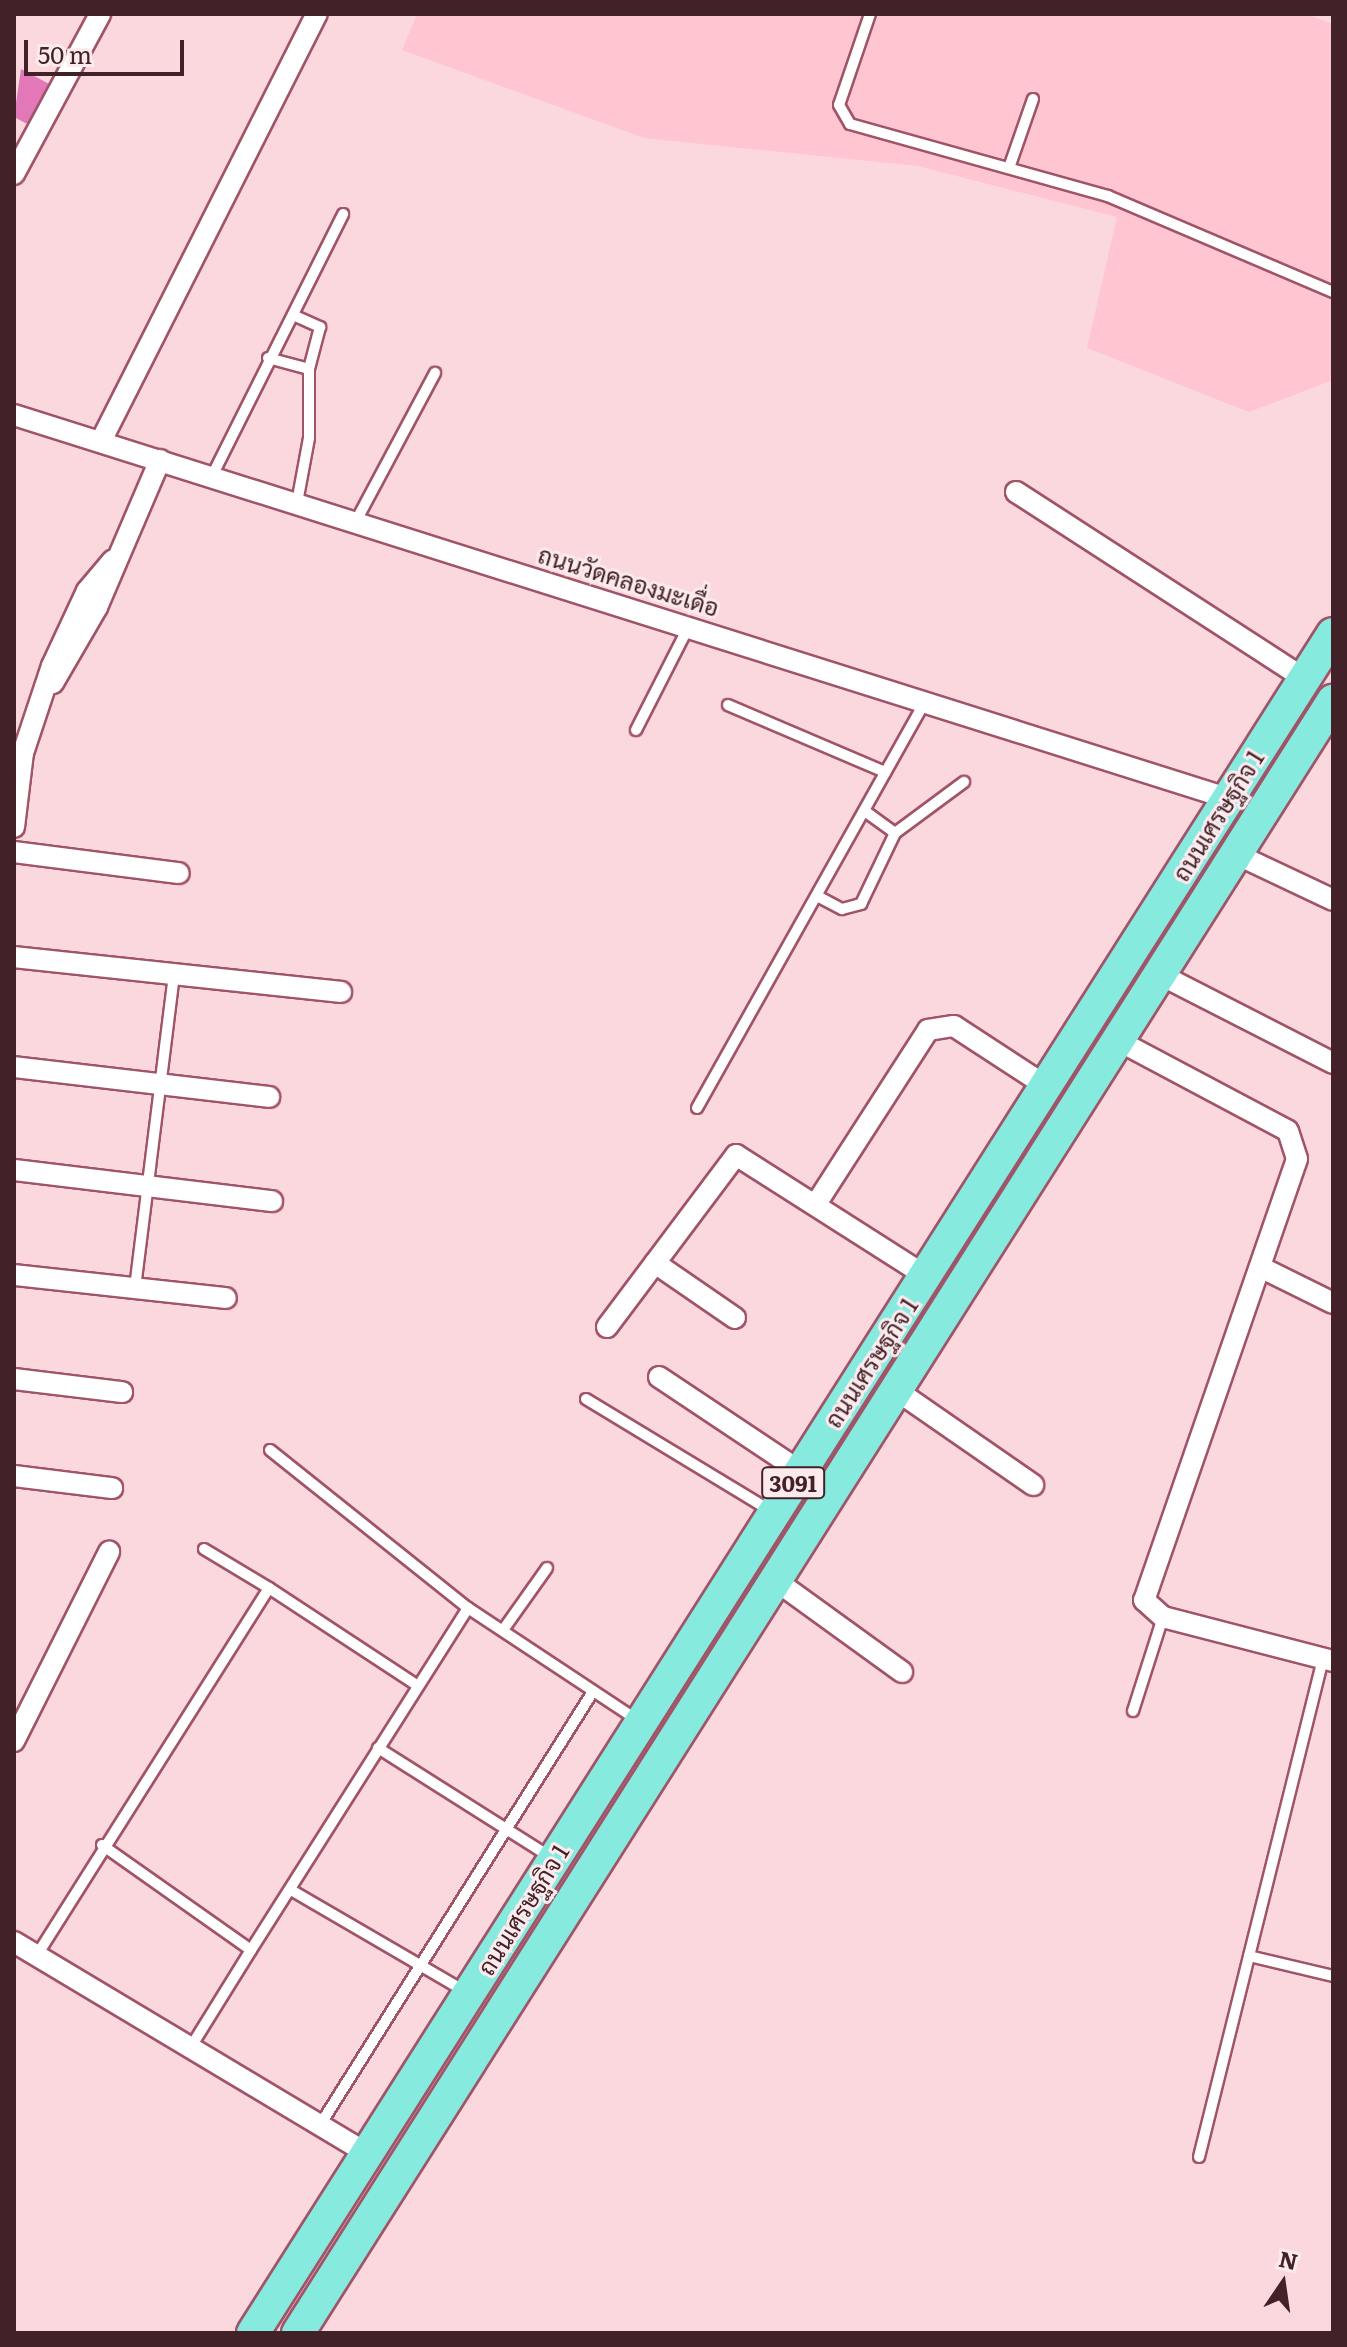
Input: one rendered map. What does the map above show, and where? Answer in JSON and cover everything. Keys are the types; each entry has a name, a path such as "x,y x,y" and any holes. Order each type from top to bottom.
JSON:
{"main road":[{"name":"ถนนเศรษฐกิจ 1","path":"253,2333 1333,634"},
{"name":"ถนนเศรษฐกิจ 1","path":"298,2333 1333,701"}],"street":[{"path":"14,174 23,137 100,14"},
{"path":"101,441 317,14"},
{"name":"ถนนวัดคลองมะเดื่อ","path":"14,415 926,700 1227,798"},
{"path":"14,827 23,753 48,688 87,591 113,560 160,460"},
{"path":"1016,492 1305,679"},
{"path":"14,852 179,873"},
{"path":"1238,855 1333,900"},
{"path":"14,957 341,992"},
{"path":"1161,975 1333,1063"},
{"path":"816,1204 928,1030 954,1026 1046,1086"},
{"path":"1119,1041 1295,1140 1288,1191 1147,1583 1144,1600 1163,1617 1328,1660"},
{"path":"14,1067 269,1097"},
{"path":"607,1327 736,1155 926,1276"},
{"path":"14,1170 272,1201"},
{"path":"655,1263 735,1318"},
{"path":"1260,1267 1333,1303"},
{"path":"14,1275 226,1298"},
{"path":"659,1377 800,1471"},
{"path":"14,1379 122,1392"},
{"path":"896,1390 1033,1485"},
{"path":"14,1476 112,1488"},
{"path":"14,1741 109,1552"},
{"path":"775,1580 902,1672"},
{"path":"14,1942 192,2045 368,2154"}],"lane":[{"path":"870,14 840,116 850,124 1010,165 1108,196 1333,292"},
{"path":"1010,165 1033,99"},
{"path":"212,476 268,358 343,214"},
{"path":"293,315 320,327 309,369 309,438 297,503"},
{"path":"268,358 309,369"},
{"path":"356,521 435,373"},
{"path":"636,730 689,626"},
{"path":"697,1108 819,897 926,700"},
{"path":"728,705 885,772"},
{"path":"819,897 842,909 861,904 895,833 964,782"},
{"path":"866,812 895,833"},
{"path":"135,1288 145,1185 174,973"},
{"path":"586,1399 774,1512"},
{"path":"270,1450 468,1608 640,1722"},
{"path":"204,1549 415,1684"},
{"path":"503,1630 547,1568"},
{"path":"37,1955 102,1845 269,1588"},
{"path":"192,2045 291,1890 415,1684 468,1608"},
{"path":"1133,1711 1163,1617"},
{"path":"1199,2157 1328,1660"},
{"path":"320,2125 418,1963 592,1693"},
{"path":"378,1748 554,1859"},
{"path":"102,1845 251,1950"},
{"path":"291,1890 469,1994"},
{"path":"1249,1956 1333,1976"}],"shaded area":[{"path":"417,14 1306,14 1333,24 1333,380 1249,412 1087,348 1117,217 918,166 644,138 402,50"}],"building":[{"path":"21,69 53,86 31,126 14,117"}]}
